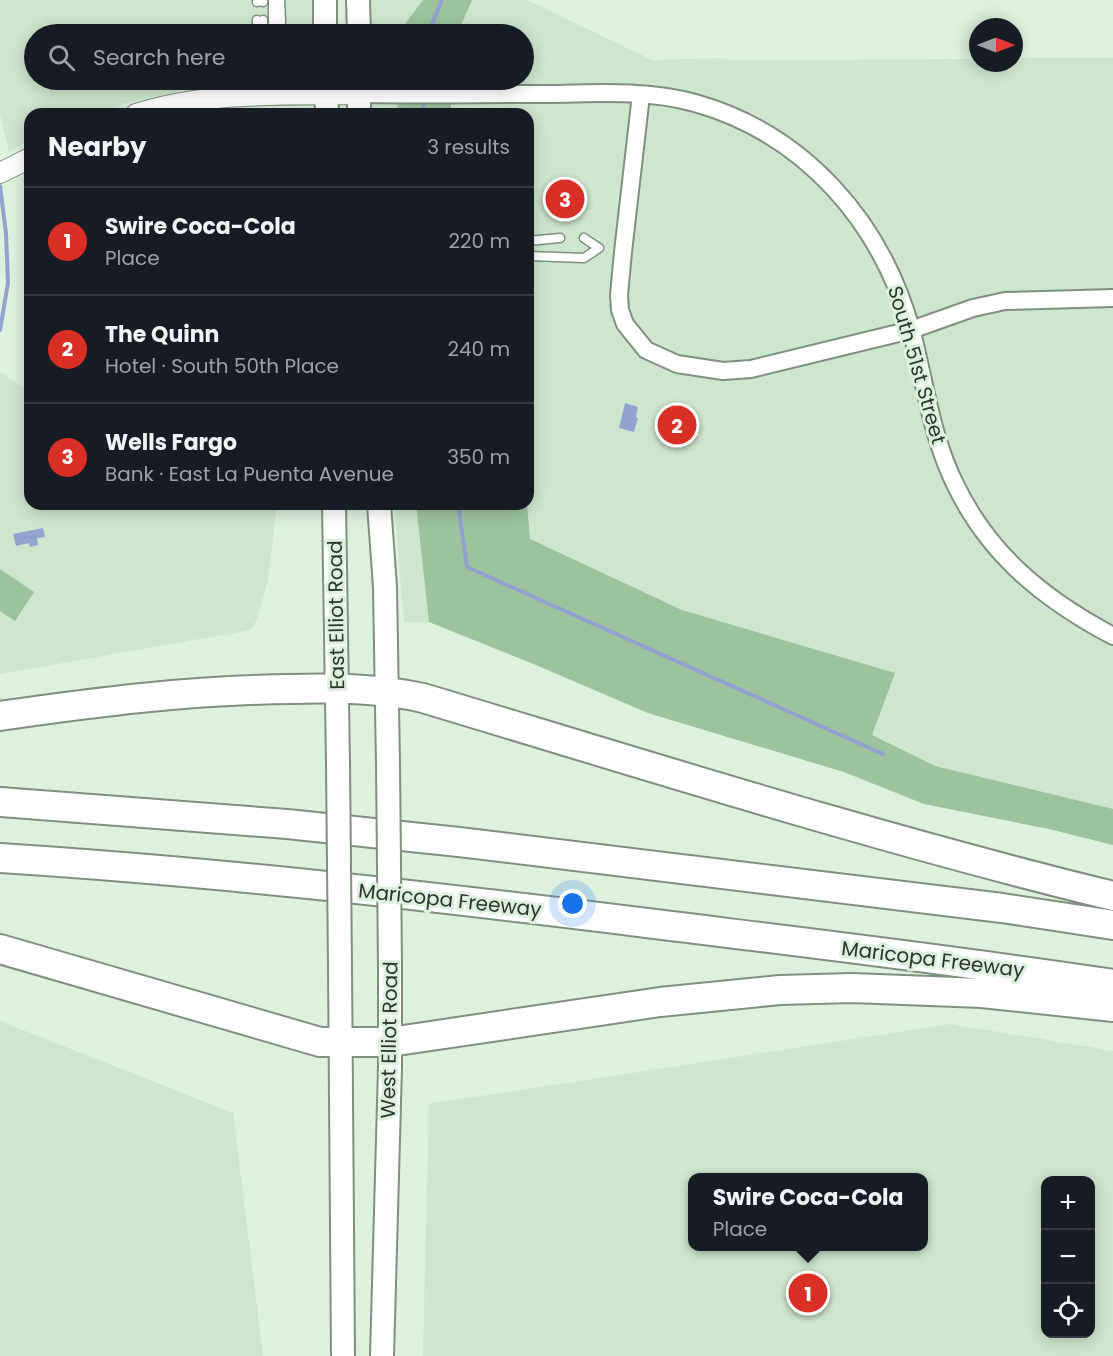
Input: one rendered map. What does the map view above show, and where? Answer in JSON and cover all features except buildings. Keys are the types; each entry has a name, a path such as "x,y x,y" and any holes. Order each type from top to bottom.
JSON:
{"highway":[{"path":"0,716 189,693 235,690 338,688 387,691 423,698 676,776 874,833 1011,871 1113,896"},
{"path":"0,802 287,824 459,842 990,907 1113,925"},
{"name":"Maricopa Freeway","path":"0,858 290,882 457,899 988,965 1113,984"},
{"path":"0,949 320,1042 390,1042 660,1002 780,990 852,988 950,991 1113,1007"}],"main road":[{"path":"325,0 325,24"},
{"path":"358,0 358,24"},
{"name":"East Elliot Road","path":"334,510 338,688 340,1042"},
{"path":"379,510 385,587 387,691"},
{"name":"West Elliot Road","path":"382,1356 390,1042 387,691"},
{"path":"340,1042 343,1356"}],"street":[{"name":"South 51st Street","path":"155,108 236,95 275,93 359,96 616,93 696,103 736,119 778,142 814,169 854,210 881,253 902,299 941,450 970,512 1019,573 1060,606 1113,636"},
{"path":"641,95 619,295 620,310 625,324 646,350 677,364 723,371 737,370 786,361 911,330 973,308 1005,300 1113,298"},
{"path":"0,173 24,161"}],"lane":[{"path":"273,0 273,24"},
{"path":"280,0 280,24"},
{"path":"534,240 560,238"},
{"path":"534,256 584,258 599,248 584,238"}],"shaded area":[{"path":"0,0 316,0 316,24 24,24 24,90 183,90 112,108 24,108 24,144 9,152 0,114"},
{"path":"368,0 527,0 652,60 969,59 969,72 1023,72 1023,58 1113,58 1113,845 1049,829 924,804 844,772 648,713 429,622 404,623 395,510 534,510 534,108 370,108 369,90 534,90 534,24 368,24"},
{"path":"423,0 472,0 461,24 405,24"},
{"path":"398,90 451,90 451,108 397,108"},
{"path":"0,372 24,388 24,510 276,510 268,580 257,619 251,630 0,674"},
{"path":"417,510 528,510 530,539 682,610 895,673 872,735 935,766 1113,809 1113,845 1049,829 924,804 844,772 648,713 429,622"},
{"path":"0,569 34,592 15,621 0,611"},
{"path":"0,1021 233,1113 263,1356 0,1356"},
{"path":"951,1024 1113,1051 1113,1356 423,1356 429,1104"}],"water":[{"path":"625,403 638,407 634,432 619,428"},
{"path":"43,528 45,537 37,538 38,545 30,547 29,543 16,546 13,534"}],"waterway":[{"path":"432,24 442,0"},
{"path":"423,98 424,108"},
{"path":"0,186 6,233 8,283 0,330"},
{"path":"459,510 467,567 883,754"}],"place":[{"name":"Wells Fargo","path":"565,199"},
{"name":"The Quinn","path":"677,425"},
{"name":"Swire Coca-Cola","path":"808,1293"}]}
